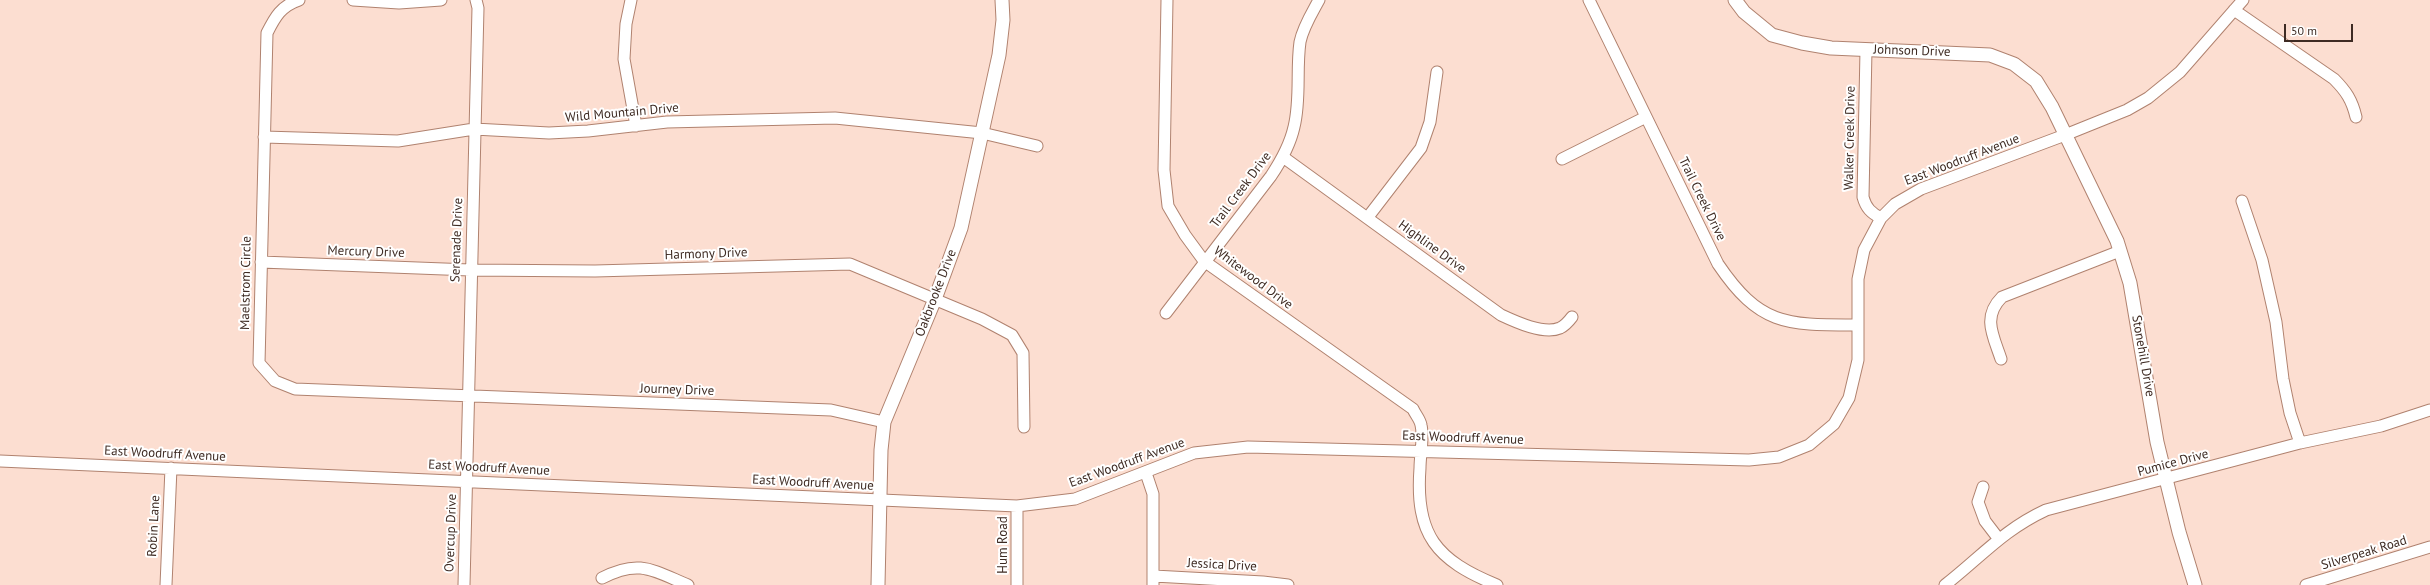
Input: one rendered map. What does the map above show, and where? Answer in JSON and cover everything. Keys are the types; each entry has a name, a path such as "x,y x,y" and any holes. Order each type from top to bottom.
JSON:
{"street":[{"name":"Maelstrom Circle","path":"300,0 288,4 276,14 267,33 258,363 275,382 295,389 468,396"},
{"path":"353,0 399,4 441,0"},
{"name":"Serenade Drive","path":"467,481 470,270 478,8 476,0"},
{"path":"631,0 626,24 624,59 636,126"},
{"name":"Oakbrooke Drive","path":"878,585 884,422 935,300 961,228 999,55 1003,20 1002,0"},
{"name":"Whitewood Drive","path":"1167,0 1164,170 1168,206 1185,235 1204,261 1413,408 1421,425 1421,450"},
{"name":"Trail Creek Drive","path":"1166,313 1204,261 1271,176 1283,157 1294,128 1297,112 1300,42 1308,20 1319,0"},
{"name":"Trail Creek Drive","path":"1589,0 1718,264 1734,288 1748,302 1784,321 1807,325 1857,324"},
{"name":"Johnson Drive","path":"1735,0 1744,12 1772,35 1831,48 1962,52 1990,55 2014,64 2036,81 2052,107 2065,135"},
{"name":"East Woodruff Avenue","path":"0,461 1017,506 1075,499 1146,473 1194,453 1248,447 1421,450 1749,460 1780,457 1810,445 1834,424 1849,398 1858,360 1858,279 1864,250 1881,218 1895,204 1920,189 2065,135 2126,110 2162,88 2180,72 2243,0"},
{"path":"2234,10 2334,79 2347,91 2353,102 2356,117"},
{"name":"Walker Creek Drive","path":"1866,50 1863,197 1866,206 1872,214 1881,218"},
{"path":"1368,218 1421,148 1430,122 1437,72"},
{"path":"1562,159 1646,117"},
{"name":"Wild Mountain Drive","path":"264,137 398,141 474,129 549,133 588,131 666,122 835,118 982,133 1037,146"},
{"name":"Stonehill Drive","path":"2065,135 2120,251 2130,283 2157,442 2179,532 2195,585"},
{"name":"Highline Drive","path":"1283,157 1501,315 1526,327 1544,328 1559,328 1572,318"},
{"path":"2242,201 2262,260 2276,322 2283,379 2290,413 2300,443"},
{"path":"2001,359 1990,326 1993,306 2002,297 2120,251"},
{"name":"Mercury Drive","path":"261,262 470,270"},
{"name":"Harmony Drive","path":"470,270 595,271 850,264 982,319 1012,335 1023,353 1024,427"},
{"name":"Journey Drive","path":"468,396 831,410 884,422"},
{"name":"Pumice Drive","path":"1945,585 1998,538 2023,521 2046,510 2166,480 2300,443 2381,426 2430,410"},
{"path":"1421,450 1418,493 1422,518 1433,541 1442,554 1458,567 1497,585"},
{"name":"Robin Lane","path":"166,585 171,468"},
{"path":"1146,473 1153,494 1153,581"},
{"name":"Overcup Drive","path":"464,585 467,481"},
{"path":"1984,487 1978,502 1986,521 1998,538"},
{"name":"Hum Road","path":"1017,506 1017,585"},
{"name":"Silverpeak Road","path":"2306,585 2339,581 2430,547"},
{"path":"602,578 618,570 637,567 688,585"},
{"name":"Jessica Drive","path":"1153,581 1256,581 1288,585"}]}
